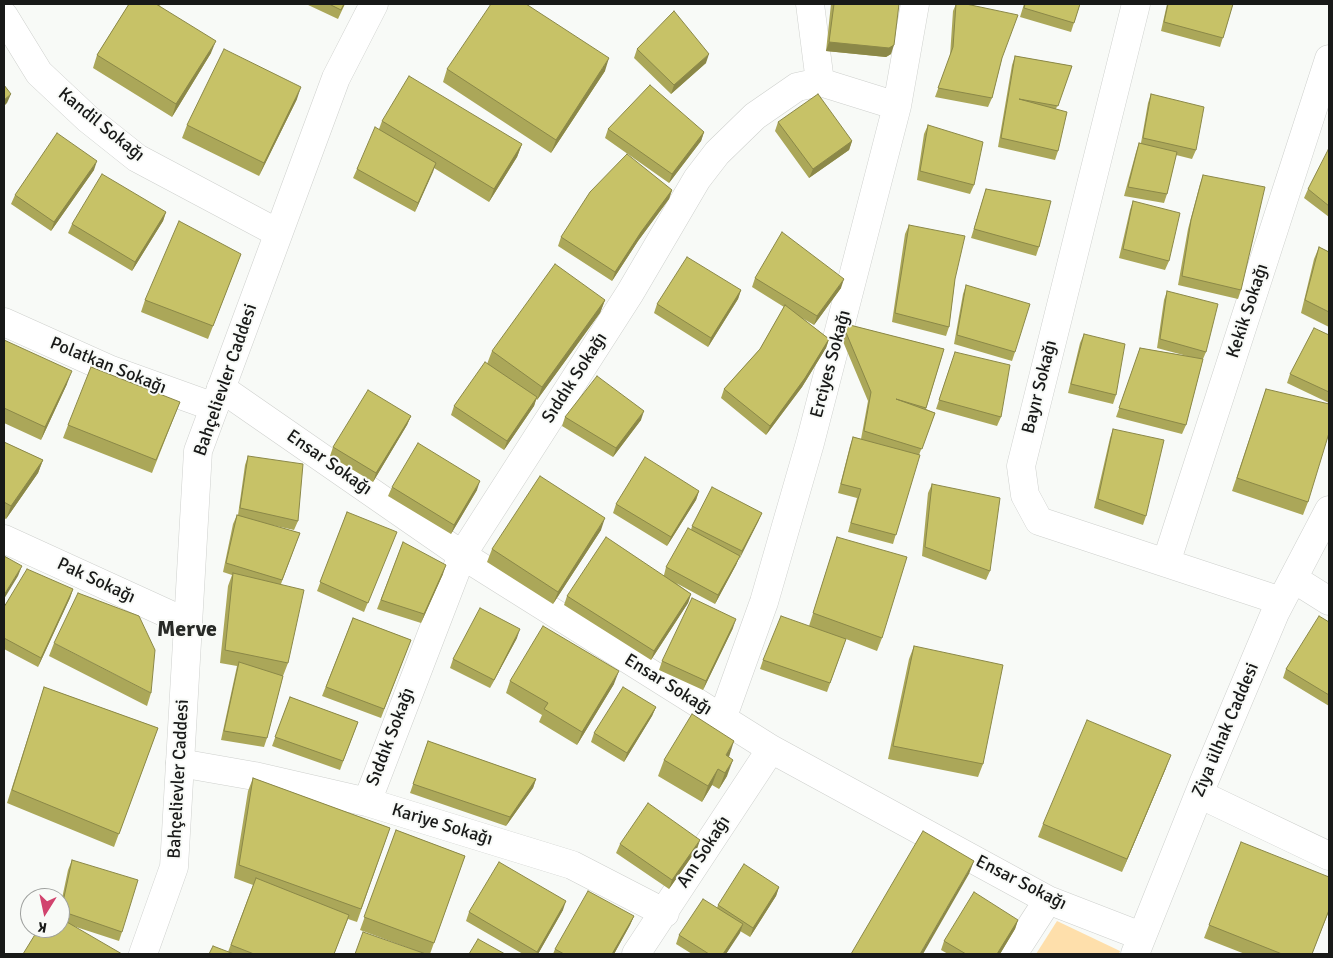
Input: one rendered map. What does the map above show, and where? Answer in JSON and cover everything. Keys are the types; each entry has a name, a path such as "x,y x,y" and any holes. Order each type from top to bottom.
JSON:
{"street":[{"name":"Bahçelievler Caddesi","path":"143,954 174,867 198,451 336,78 374,4"},
{"path":"810,4 820,82 897,106"},
{"name":"Erciyes Sokağı","path":"722,718 764,602 810,442 897,106 915,4"},
{"name":"Bayır Sokağı","path":"1136,4 1021,466 1025,495 1039,521 1166,563 1329,601"},
{"name":"Kandil Sokağı","path":"4,16 39,73 88,119 137,158 278,233"},
{"name":"Kekik Sokağı","path":"1166,563 1329,59"},
{"name":"Sıddık Sokağı","path":"366,802 462,555 630,293 697,179 718,153 755,116 797,87 820,82"},
{"name":"Polatkan Sokağı","path":"4,322 111,370 217,398"},
{"name":"Ensar Sokağı","path":"217,398 771,750 1048,900 1138,945"},
{"name":"Ziya ülhak Caddesi","path":"1138,945 1275,613 1329,510"},
{"name":"Pak Sokağı","path":"4,538 188,623"},
{"name":"Anı Sokağı","path":"636,954 665,913 771,750"},
{"name":"Kariye Sokağı","path":"180,763 254,776 366,802 572,865 665,913"},
{"path":"1199,794 1329,856"},
{"path":"1013,954 1048,900"}],"shaded area":[{"path":"1057,921 1120,951 1119,954 1036,954"}],"building":[{"path":"129,4 156,4 216,41 176,104 97,55"},
{"path":"329,4 344,4 341,10"},
{"path":"491,4 526,4 609,58 556,140 447,69"},
{"path":"834,4 899,4 894,45 889,48 829,42"},
{"path":"956,4 966,4 1018,15 1002,58 992,98 938,88 953,47"},
{"path":"1025,4 1080,4 1074,23 1024,8"},
{"path":"1168,4 1233,4 1223,38 1164,22"},
{"path":"674,11 709,54 674,85 637,49"},
{"path":"224,49 301,87 264,163 187,125"},
{"path":"1015,56 1072,66 1058,106 1019,99 1067,112 1058,151 1001,138"},
{"path":"409,76 522,144 494,189 382,121"},
{"path":"4,85 11,94 4,100"},
{"path":"650,85 704,132 672,174 608,129"},
{"path":"818,94 852,141 813,169 778,122"},
{"path":"1151,94 1204,107 1196,150 1143,138"},
{"path":"928,125 983,142 974,185 920,171"},
{"path":"375,127 436,163 418,203 357,169"},
{"path":"57,133 97,161 54,222 15,195"},
{"path":"1139,143 1177,152 1167,194 1128,187"},
{"path":"1329,151 1329,206 1308,189"},
{"path":"627,154 672,190 615,272 561,237 590,192"},
{"path":"102,174 166,212 135,262 72,224"},
{"path":"1203,175 1265,187 1241,290 1182,276 1191,220"},
{"path":"986,189 1051,201 1039,247 974,229"},
{"path":"1133,201 1180,213 1169,261 1123,249"},
{"path":"179,221 241,254 213,326 145,300"},
{"path":"909,225 965,236 955,279 949,327 895,313"},
{"path":"782,232 844,279 817,316 755,278"},
{"path":"1319,247 1329,252 1329,312 1305,300"},
{"path":"687,257 741,290 711,338 657,304"},
{"path":"555,264 605,300 542,387 492,351"},
{"path":"966,285 1030,304 1015,352 957,335"},
{"path":"1167,291 1218,304 1206,352 1160,339"},
{"path":"785,305 829,339 805,378 770,426 724,389 760,349"},
{"path":"842,323 944,349 926,408 896,399 935,413 922,449 864,431 871,392"},
{"path":"1314,328 1329,335 1329,392 1290,374"},
{"path":"1084,334 1125,344 1116,395 1071,384"},
{"path":"4,340 72,371 45,427 4,408"},
{"path":"1140,348 1203,359 1186,425 1119,408"},
{"path":"955,352 1010,365 1001,417 939,400"},
{"path":"485,362 537,397 507,441 454,406"},
{"path":"91,367 180,402 156,460 68,425"},
{"path":"597,376 644,411 616,448 565,417"},
{"path":"1266,389 1329,404 1329,433 1308,502 1237,478"},
{"path":"368,390 411,416 376,473 333,447"},
{"path":"1113,429 1164,440 1146,516 1098,499"},
{"path":"853,437 920,455 896,535 851,523 861,489 841,484"},
{"path":"4,442 43,460 11,506 4,502"},
{"path":"418,443 480,481 454,525 392,487"},
{"path":"248,456 303,464 298,521 240,508"},
{"path":"645,457 699,491 671,537 616,504"},
{"path":"540,476 605,518 558,592 492,549"},
{"path":"932,484 1000,498 990,571 925,547"},
{"path":"712,487 762,513 742,551 692,526"},
{"path":"347,512 397,532 368,603 320,582"},
{"path":"237,515 300,533 282,580 226,563"},
{"path":"688,528 740,556 718,595 666,567"},
{"path":"606,537 691,594 654,651 567,596"},
{"path":"837,537 907,557 882,638 813,613"},
{"path":"403,542 446,565 424,614 381,600"},
{"path":"4,556 22,566 4,595"},
{"path":"27,569 73,589 41,658 4,638 4,607"},
{"path":"233,573 304,590 288,663 225,650"},
{"path":"78,593 139,616 155,650 151,693 54,643"},
{"path":"692,598 736,619 706,681 662,661"},
{"path":"480,608 520,629 494,680 453,659"},
{"path":"781,616 846,639 830,683 763,660"},
{"path":"1319,616 1329,622 1329,695 1286,669"},
{"path":"353,618 411,640 384,709 326,687"},
{"path":"543,626 619,671 582,732 544,709 548,703 510,681"},
{"path":"914,646 1003,665 983,764 893,746"},
{"path":"239,662 283,676 267,738 224,731"},
{"path":"44,687 158,728 119,834 12,790"},
{"path":"623,687 656,707 627,753 594,733"},
{"path":"290,697 358,722 343,761 275,737"},
{"path":"692,714 734,741 726,755 733,760 725,773 718,769 708,786 664,760"},
{"path":"1087,720 1171,755 1127,859 1043,824"},
{"path":"428,741 536,779 510,817 413,784"},
{"path":"253,778 390,828 361,909 239,865"},
{"path":"648,803 700,840 672,880 620,844"},
{"path":"396,830 465,856 434,943 364,917"},
{"path":"923,831 974,861 920,954 851,954"},
{"path":"1241,842 1329,877 1329,910 1312,954 1282,954 1209,925"},
{"path":"72,860 138,880 122,932 70,914 70,888 66,888"},
{"path":"499,862 566,901 537,952 469,912"},
{"path":"744,864 779,887 753,928 718,905"},
{"path":"256,878 349,915 334,954 254,954 231,945"},
{"path":"588,891 634,916 612,954 564,954 555,949"},
{"path":"974,892 1018,920 997,954 966,954 944,941"},
{"path":"703,899 743,924 723,954 709,954 679,935"},
{"path":"70,924 122,954 23,954 33,938 70,938"},
{"path":"363,932 426,954 355,954"},
{"path":"478,939 505,954 469,954"},
{"path":"213,946 234,954 209,954"}],"district":[{"name":"Merve","path":"187,630"}]}
